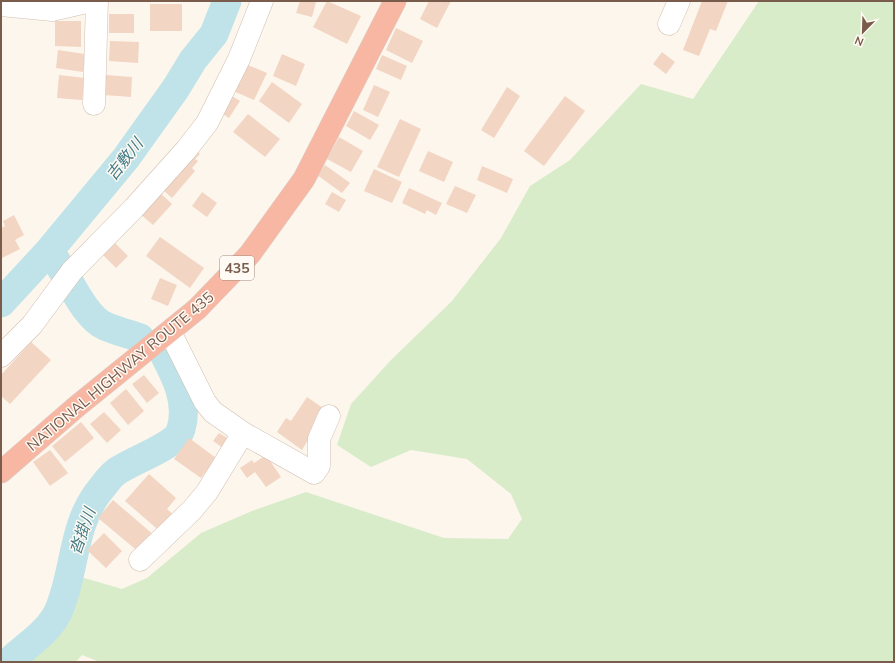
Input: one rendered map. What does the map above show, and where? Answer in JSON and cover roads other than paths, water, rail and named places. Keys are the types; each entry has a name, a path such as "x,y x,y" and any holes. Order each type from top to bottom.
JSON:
{"highway":[{"name":"NATIONAL HIGHWAY ROUTE 435","path":"1,472 76,407 197,309 250,254 304,179 395,1"}],"street":[{"path":"1,5 52,10 91,1"},
{"path":"94,104 97,1"},
{"path":"1,356 32,325 66,279 134,208 186,150 207,123 239,59 262,1"},
{"path":"669,24 679,1"},
{"path":"170,332 205,402 213,412 243,433 314,473 319,466 320,439 329,416"},
{"path":"140,560 192,510 207,492 243,433"}],"waterway":[{"name":"吉敷川","path":"1,303 49,251 126,158 176,88 193,60 214,34 227,1"},
{"name":"沓掛川","path":"52,255 76,294 90,314 97,321 109,328 140,338"},
{"name":"沓掛川","path":"9,662 42,633 54,620 64,597 84,519 100,490 116,472 152,453 178,435 183,419 182,399 177,381 164,354"}]}
